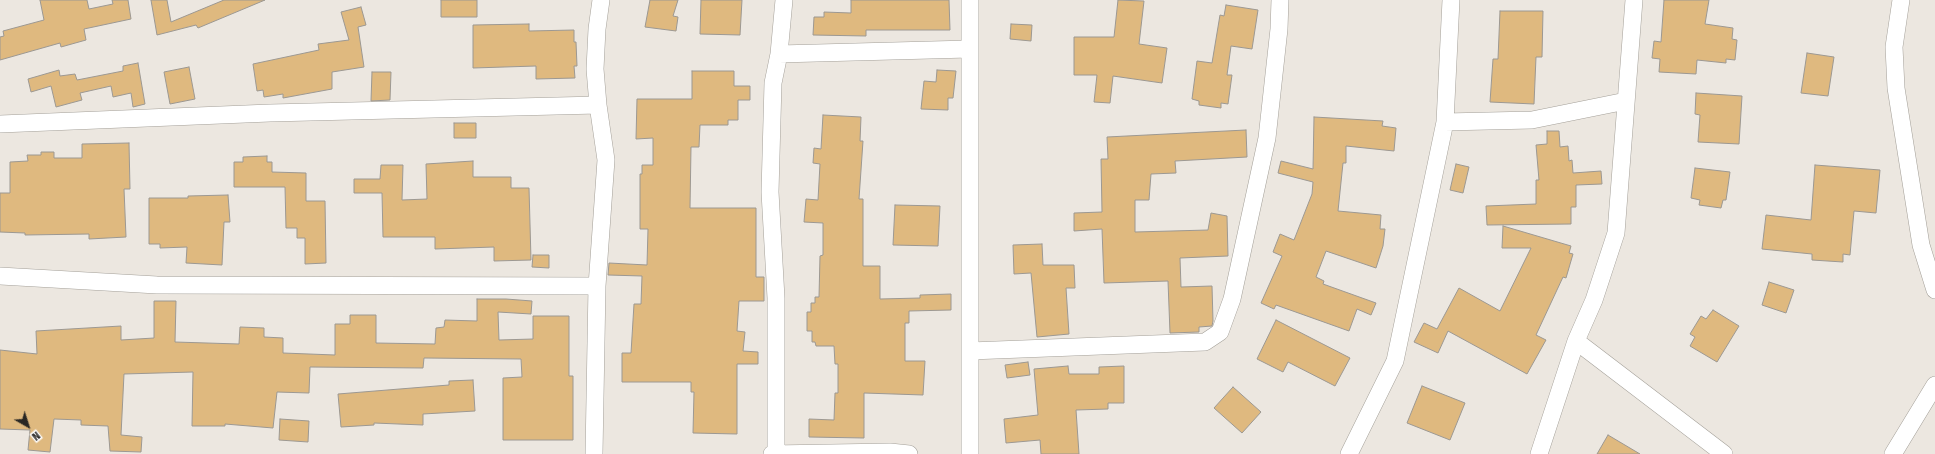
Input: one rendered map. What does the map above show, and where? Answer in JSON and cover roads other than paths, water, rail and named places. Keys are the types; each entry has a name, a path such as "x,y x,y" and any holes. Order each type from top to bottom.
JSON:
{"street":[{"path":"594,454 597,286 606,160 598,105 595,69 597,29 601,0"},
{"path":"776,454 776,298 770,192 773,83 784,0"},
{"path":"970,0 970,454"},
{"path":"970,351 1205,342 1220,332 1232,299 1267,138 1279,29 1280,0"},
{"path":"1349,454 1395,361 1445,122 1451,0"},
{"path":"1539,454 1576,341 1594,300 1616,233 1634,0"},
{"path":"1901,0 1894,48 1896,88 1920,240 1935,290"},
{"path":"778,54 969,49"},
{"path":"1445,122 1532,120 1626,101"},
{"path":"0,124 270,113 598,105"},
{"path":"0,276 157,285 597,286"},
{"path":"1576,341 1724,454"},
{"path":"1893,454 1935,385"},
{"path":"772,454 890,452 909,454"}]}
